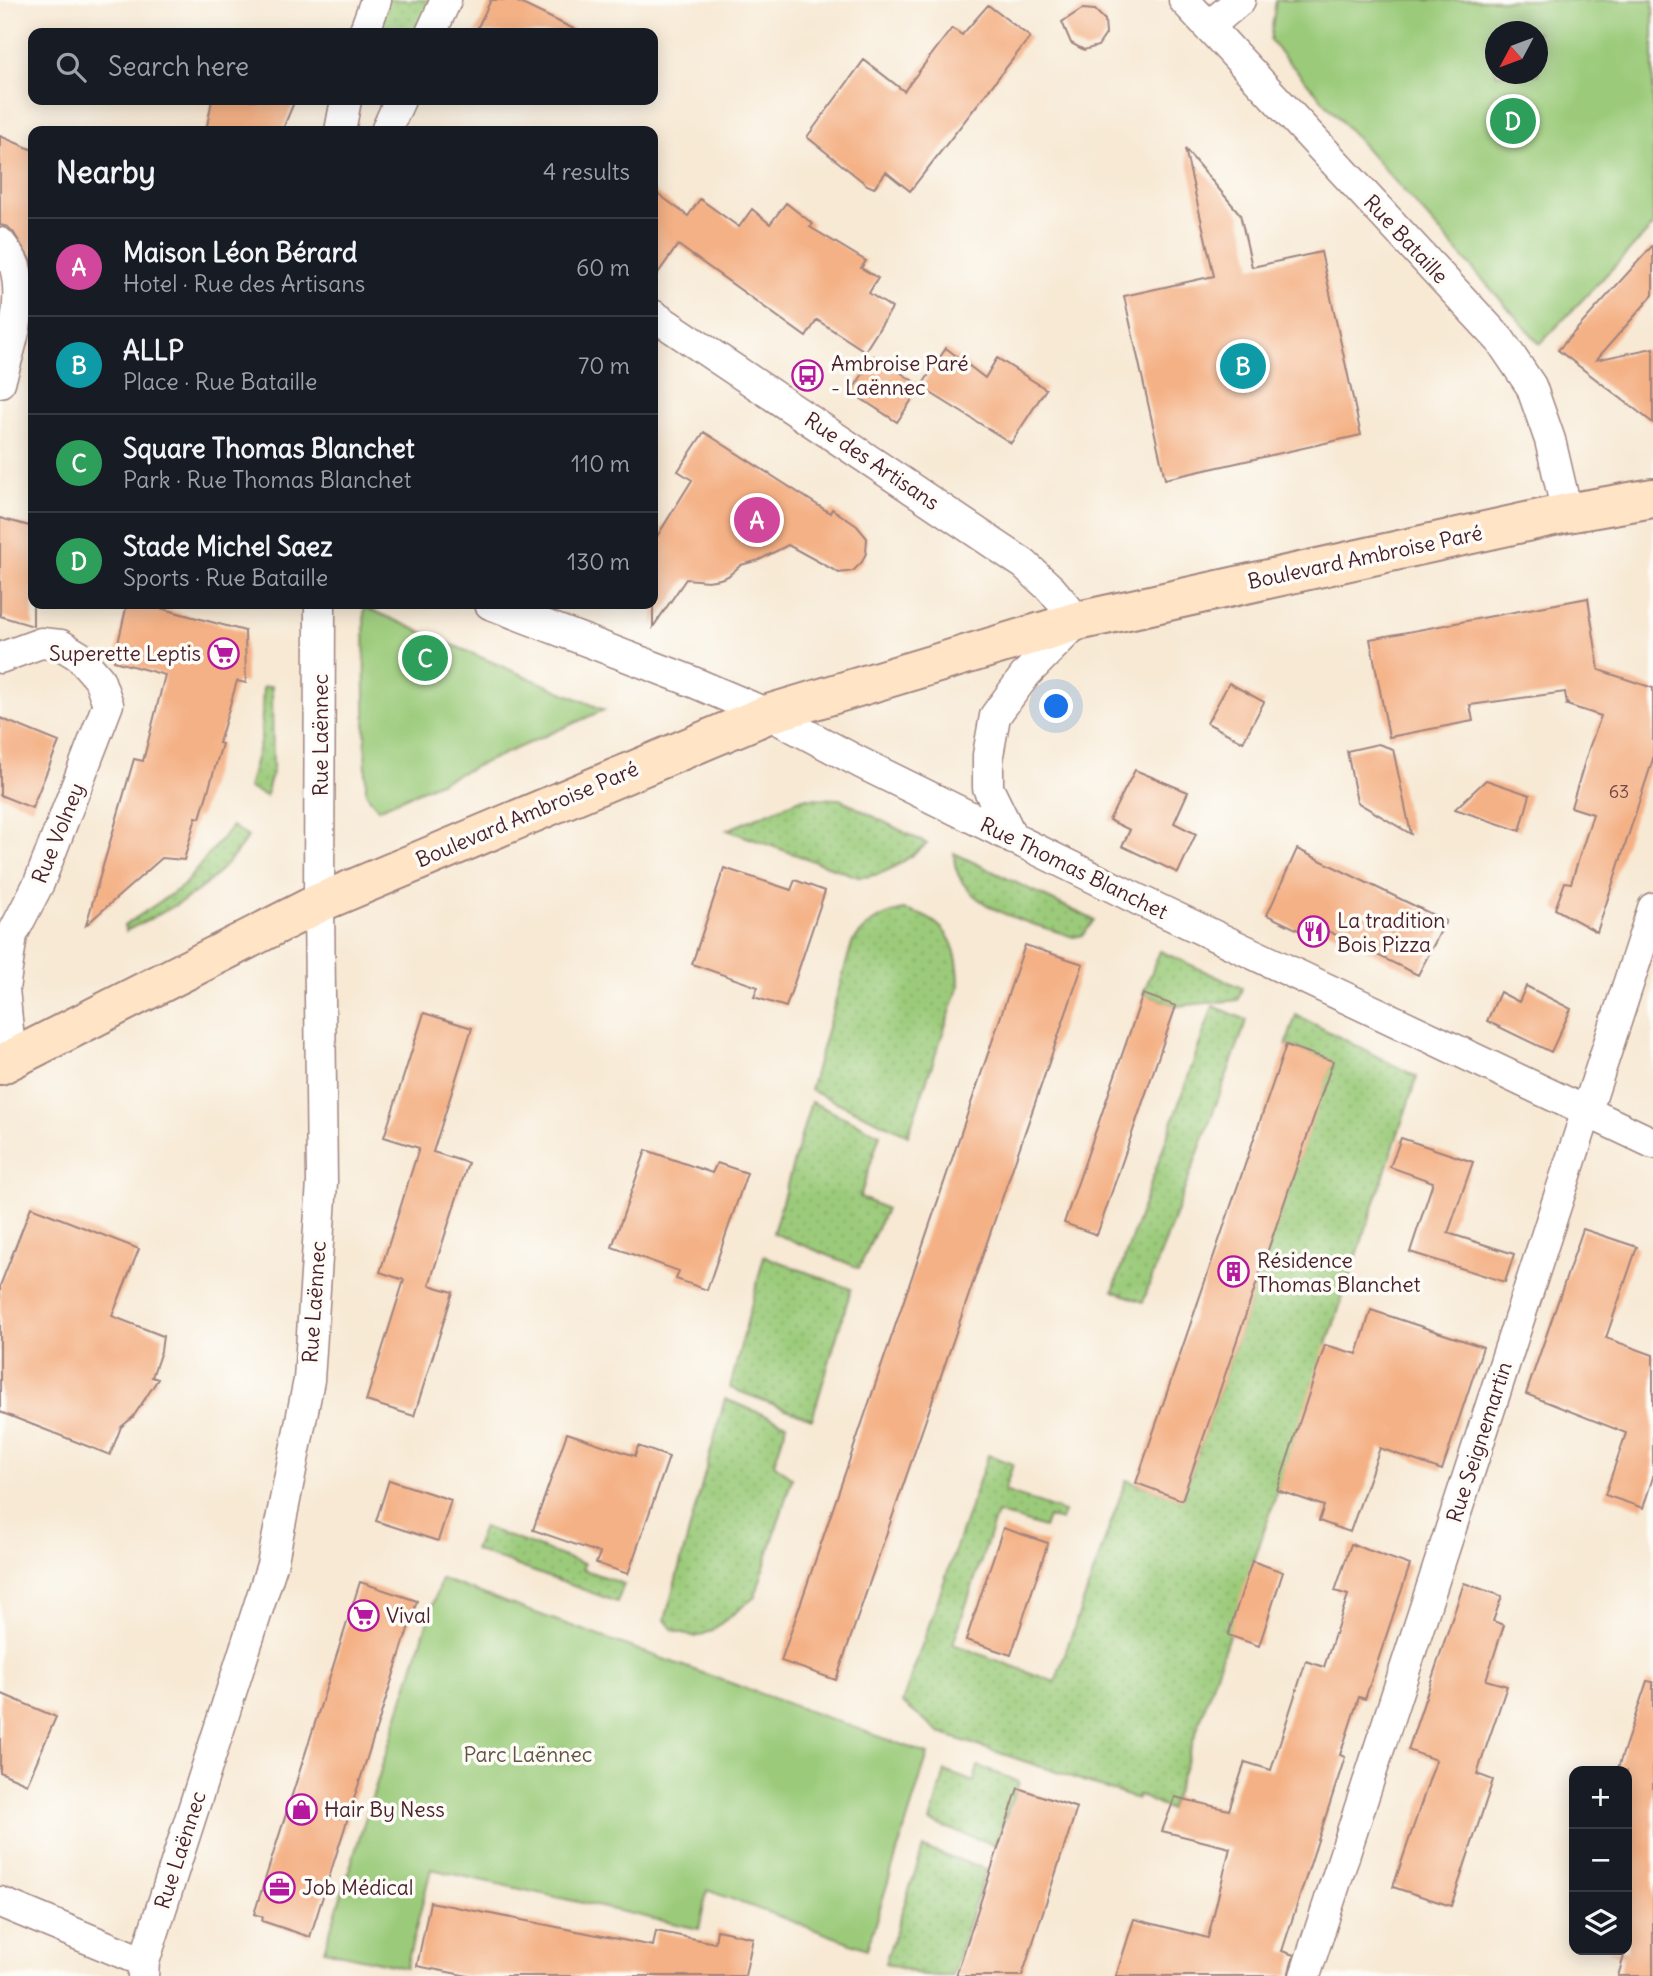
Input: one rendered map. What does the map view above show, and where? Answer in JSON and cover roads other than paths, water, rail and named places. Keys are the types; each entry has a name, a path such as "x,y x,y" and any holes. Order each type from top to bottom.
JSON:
{"street":[{"path":"366,28 376,0"},
{"path":"433,28 446,0"},
{"name":"Rue Bataille","path":"1184,0 1505,347 1531,386 1550,440 1567,513"},
{"path":"1208,27 1240,0"},
{"path":"341,126 345,105"},
{"path":"388,126 398,105"},
{"path":"0,243 15,265 18,300 15,324 0,382"},
{"name":"Rue des Artisans","path":"658,318 1024,564 1051,589 1078,621"},
{"name":"Boulevard Ambroise Paré","path":"5,1063 319,903 768,714 1078,621 1567,513 1653,498"},
{"name":"Rue Laënnec","path":"144,1969 272,1565 309,1380 322,1182 320,609"},
{"name":"Rue Thomas Blanchet","path":"504,609 686,679 768,714 1013,839 1653,1143"},
{"path":"1013,839 988,788 988,755 995,716 1026,674 1078,621"},
{"name":"Rue Volney","path":"0,658 41,643 61,645 79,656 99,678 108,704 39,883 12,935 4,989 5,1063"},
{"name":"Rue Seignemartin","path":"1305,1976 1653,908"},
{"path":"0,1902 144,1969"}],"place":[{"name":"Stade Michel Saez","path":"1513,121"},
{"name":"ALLP","path":"1243,366"},
{"name":"Ambroise Paré - Laënnec","path":"808,375"},
{"name":"Maison Léon Bérard","path":"757,520"},
{"name":"Superette Leptis","path":"224,653"},
{"name":"Square Thomas Blanchet","path":"425,658"},
{"name":"La tradition Bois Pizza","path":"1314,932"},
{"name":"Résidence Thomas Blanchet","path":"1234,1272"},
{"name":"Vival","path":"363,1615"},
{"name":"Hair By Ness","path":"301,1809"},
{"name":"Job Médical","path":"279,1887"}],"park label":[{"name":"Parc Laënnec","path":"528,1754"}]}
